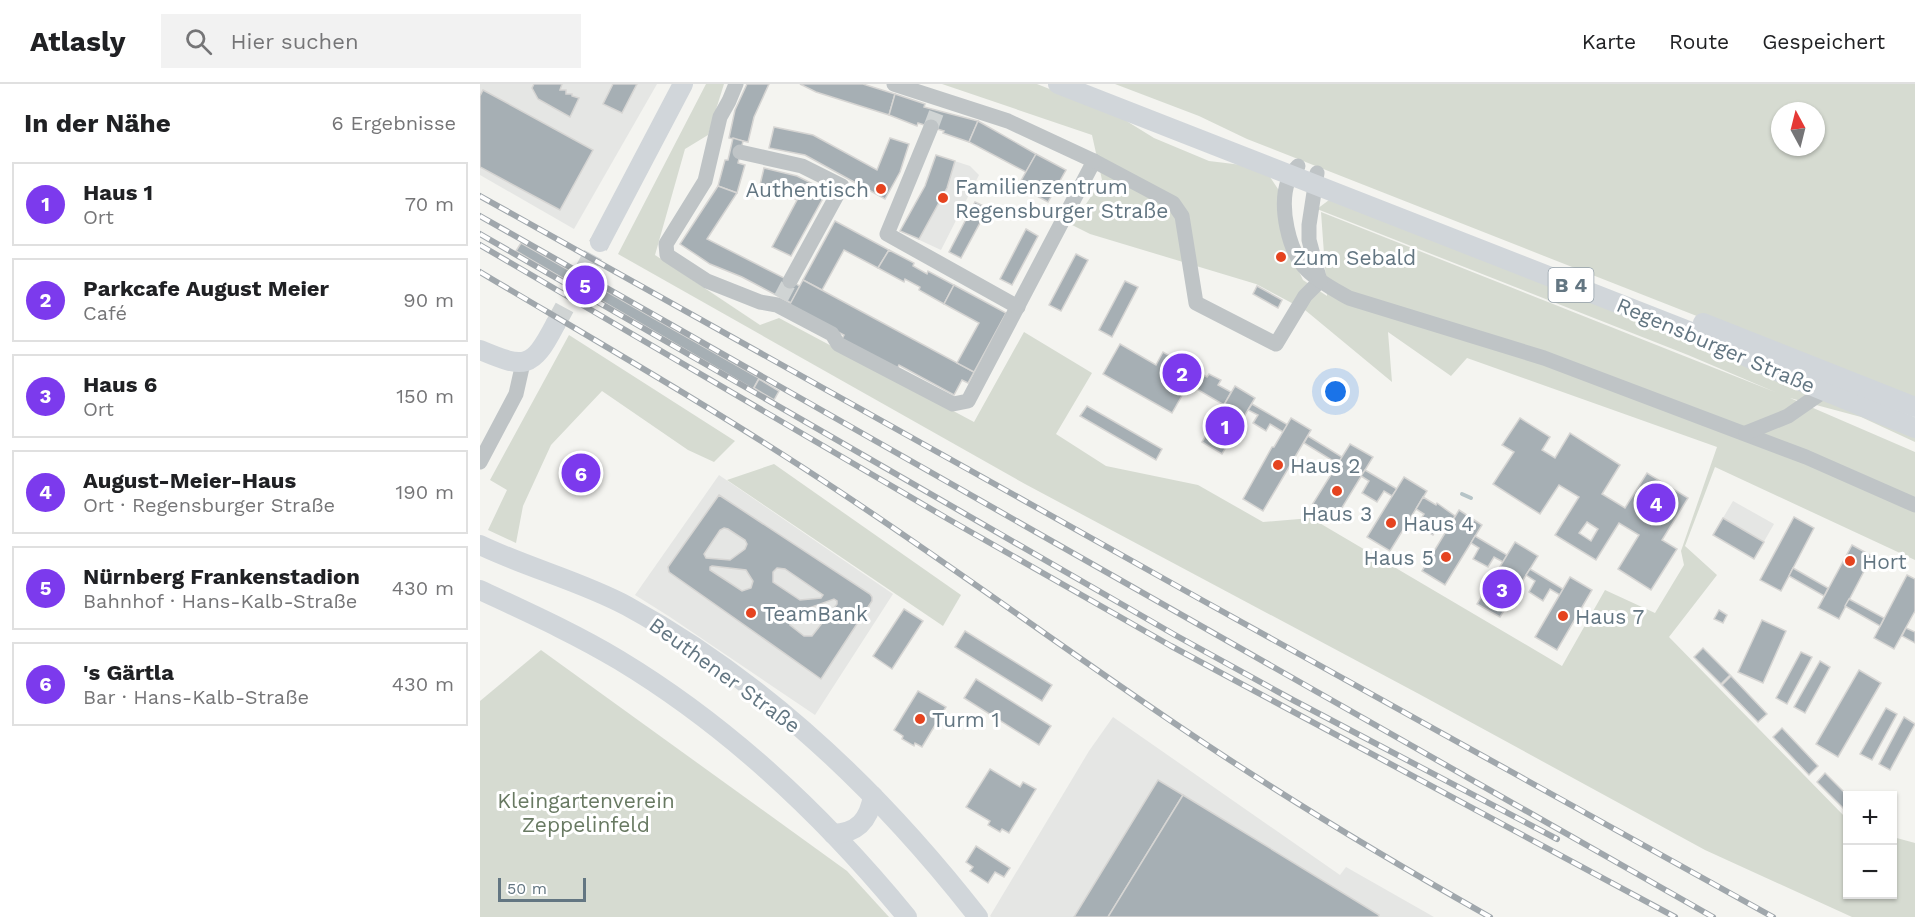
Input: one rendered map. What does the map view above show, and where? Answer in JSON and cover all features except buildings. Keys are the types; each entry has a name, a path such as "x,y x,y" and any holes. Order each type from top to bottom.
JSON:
{"main road":[{"path":"600,242 683,84"},
{"name":"Regensburger Straße","path":"1058,84 1294,170 1704,337 1824,391 1915,428"},
{"name":"B 4","path":"1088,84 1294,170"},
{"name":"Regensburger Straße","path":"1316,179 1768,348 1915,407"},
{"path":"480,351 511,362 523,363 534,358 555,324"},
{"path":"1824,391 1848,379"},
{"name":"Beuthener Straße","path":"481,546 609,597 681,639 759,694 826,751 873,796 935,864 978,917"},
{"path":"480,590 583,640 652,681 718,729 806,805 906,917"},
{"path":"833,834 844,834 857,829 867,817 873,796"}],"street":[{"path":"736,84 720,117 705,181 666,244 667,255 707,281 760,302 779,301 832,334 838,344 953,404 968,401 1094,161"},
{"path":"894,84 939,105 1008,121 1094,161 1173,203 1182,216 1196,303 1276,345 1305,296 1320,281"},
{"path":"931,127 887,234 1018,307"},
{"path":"714,146 802,166 842,186 790,281"},
{"path":"1294,170 1286,196 1288,235 1294,250 1305,268 1320,281 1349,298 1544,358 1746,433 1915,505"},
{"path":"1316,179 1309,232 1320,281"},
{"path":"480,462 516,394 523,363"},
{"path":"1746,433 1788,416 1824,391"}],"shaded area":[{"path":"480,84 657,84 574,229 480,175"},
{"name":"Familienzentrum Regensburger Straße","path":"936,155 970,166 979,175 941,250 900,231 925,186"},
{"path":"719,475 893,594 815,715 635,595"},
{"path":"1733,501 1774,524 1754,559 1713,535"},
{"path":"1113,717 1340,875 1346,867 1434,917 991,917 1089,751"}],"green space":[{"path":"706,84 724,84 708,135 685,149 655,255 760,325 779,318 974,422 1024,332 1092,373 1056,434 1106,466 1198,485 1263,522 1311,518 1562,666 1605,590 1655,613 1684,565 1681,551 1717,447 1467,358 1451,376 1388,332 1392,382 1305,310 1256,284 1090,234 1072,225 1102,180 1092,135 942,84 1037,84 1120,117 1154,138 1209,161 1242,165 1270,177 1278,189 1285,242 1303,280 1327,296 1321,212 1775,392 1688,355 1317,209 1329,200 1731,355 1915,437 1915,442 1861,417 1790,398 1915,452 1915,560 1715,467 1685,546 1717,575 1669,637 1843,815 1843,899 1897,899 1897,838 1915,843 1915,917 1852,917 1705,850 1419,694 1025,484 618,254"},
{"path":"1115,84 1915,84 1915,402 1247,139 1199,116"},
{"path":"569,335 735,441 714,462 688,450 602,391 551,445 523,506 516,543 488,530 507,490 490,480"},
{"path":"774,464 961,595 943,626 727,480"},
{"name":"Kleingartenverein Zeppelinfeld","path":"541,650 847,871 889,917 480,917 480,701"}],"waterway":[{"path":"1462,494 1471,498"}],"tunnel":[{"path":"931,127 937,111"},
{"path":"555,325 600,242"},
{"path":"781,298 790,281"}],"railway":[{"path":"480,196 1773,917"},
{"path":"480,216 1713,917"},
{"path":"480,234 1175,635 1557,839"},
{"path":"480,245 948,519 1171,646 1675,917"},
{"path":"480,272 796,463 1242,768 1347,834 1490,917"}],"place":[{"name":"Authentisch","path":"881,189"},
{"name":"Familienzentrum Regensburger Straße","path":"943,198"},
{"name":"Zum Sebald","path":"1281,257"},
{"name":"Nürnberg Frankenstadion","path":"585,285"},
{"name":"Parkcafe August Meier","path":"1182,373"},
{"name":"Haus 1","path":"1225,426"},
{"name":"Haus 2","path":"1278,465"},
{"name":"'s Gärtla","path":"581,473"},
{"name":"Haus 3","path":"1337,491"},
{"name":"August-Meier-Haus","path":"1656,503"},
{"name":"Haus 4","path":"1391,523"},
{"name":"Haus 5","path":"1446,557"},
{"name":"Hort","path":"1850,561"},
{"name":"Haus 6","path":"1502,589"},
{"name":"TeamBank","path":"751,613"},
{"name":"Haus 7","path":"1563,616"},
{"name":"Turm 1","path":"920,719"}]}
